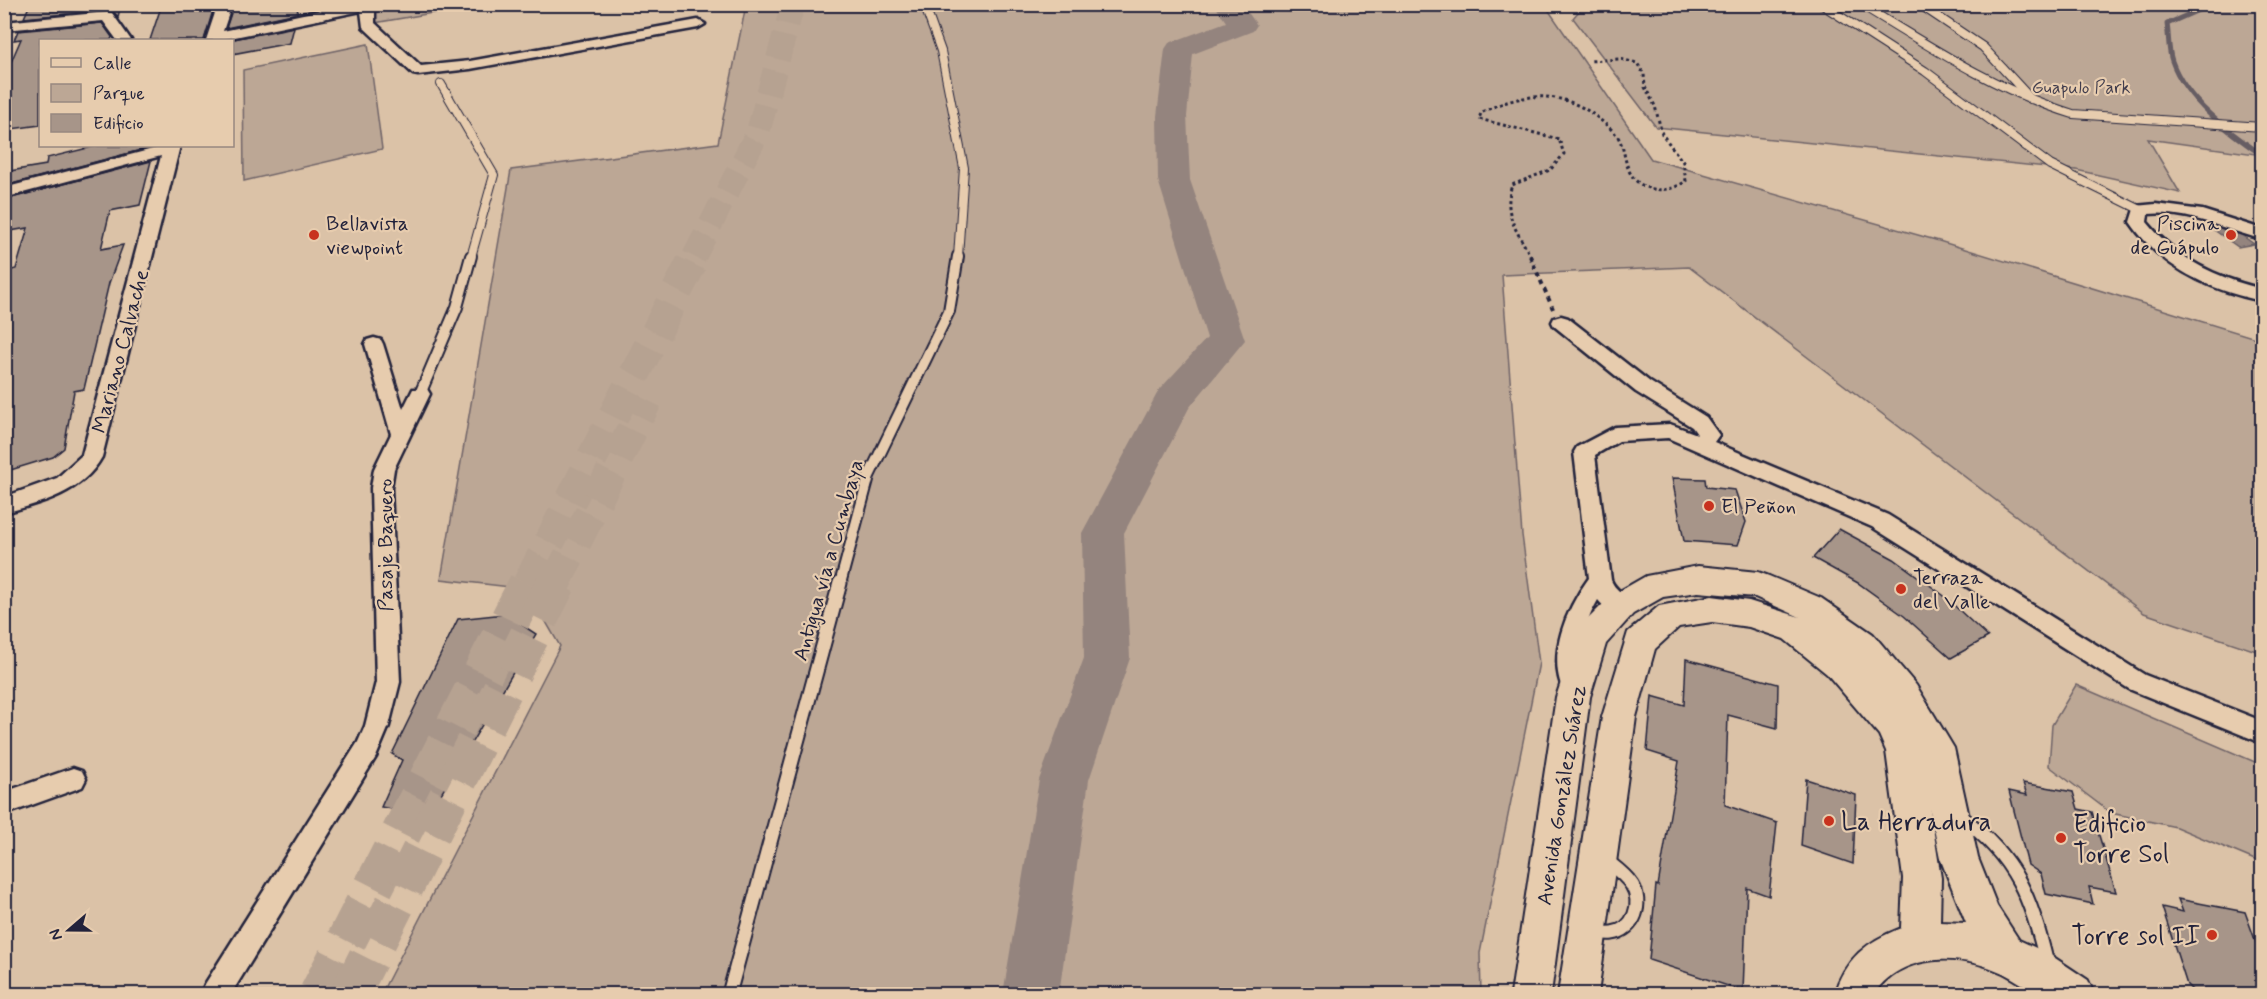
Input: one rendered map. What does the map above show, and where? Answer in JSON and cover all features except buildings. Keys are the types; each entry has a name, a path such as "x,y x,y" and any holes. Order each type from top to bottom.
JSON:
{"main road":[{"name":"Avenida González Suárez","path":"1531,994 1573,697 1611,592 1698,579 1758,585 1810,607 1861,644 1904,695 1936,748 1959,858 1979,908 2005,953"},
{"path":"1578,994 1618,717 1640,642 1670,615 1712,609 1749,614 1795,629 1839,664 1891,724 1904,750 1922,878 1920,941"},
{"path":"1854,994 1858,981 1884,954 1920,941 1960,941 2005,953 2062,985"}],"street":[{"path":"67,19 76,4"},
{"path":"225,4 214,39 368,5 368,24 418,71 491,62 698,24"},
{"path":"5,26 108,16 123,39"},
{"path":"4,193 171,147"},
{"name":"Mariano Calvache","path":"4,505 61,485 79,473 92,457 171,147"},
{"path":"2262,234 2177,210 2155,208 2141,210 2138,222 2155,245 2175,262 2199,276 2229,287 2262,295"},
{"path":"1561,322 1643,387 1699,422 1709,435 1700,444"},
{"path":"374,344 401,434"},
{"name":"Pasaje Baquero","path":"215,994 367,749 377,726 388,682 381,488 384,469 420,394"},
{"path":"1611,592 1584,452 1615,434 1670,431 1880,521 2137,682 2262,732"},
{"path":"4,804 73,779"}],"lane":[{"name":"Antigua vía a Cumbaya","path":"729,994 869,476 949,311 962,236 964,168 941,51 924,4"},
{"path":"1821,4 1925,70 1996,127 2050,165 2141,210"},
{"path":"1860,4 2011,93 2033,102 2073,114 2262,127"},
{"path":"1919,4 1983,47 2033,102"},
{"name":"Pasaje Baquero","path":"420,394 457,308 494,175 441,84"},
{"path":"1948,808 1969,822 2003,854 2015,871 2036,913 2062,985"},
{"path":"1587,931 1613,933 1625,928 1637,911 1637,898 1633,886 1623,874 1598,855"}],"path":[{"path":"1561,322 1542,293 1531,258 1509,219 1506,199 1512,185 1550,170 1564,154 1559,139 1536,130 1493,124 1479,118 1481,112 1509,100 1528,96 1564,97 1587,107 1618,138 1625,164 1634,179 1649,188 1663,191 1678,189 1686,181 1683,162 1662,134 1655,106 1645,87 1644,74 1638,63 1620,59 1589,61"}],"green space":[{"path":"368,4 479,5 368,24"},
{"name":"Guapulo Park","path":"1585,4 2262,5 2262,155 2148,139 2180,193 2076,170 1656,127 1573,18"},
{"path":"746,5 1545,5 1651,159 1939,241 2262,340 2262,653 2144,613 1689,267 1502,275 1522,535 1539,663 1480,953 1481,994 381,994 560,646 527,589 441,579 511,170 718,143"},
{"path":"368,44 382,149 244,181 243,70"},
{"path":"2076,685 2262,765 2262,863 2176,827 2111,813 2049,766 2052,725"}],"shaded area":[{"name":"Piscina de Guápulo","path":"2223,222 2254,244 2238,247 2207,225"}],"waterway":[{"path":"1031,994 1064,780 1107,658 1103,533 1173,400 1226,340 1174,180 1172,116 1179,49 1243,25 1227,4"},
{"path":"2212,4 2167,24 2172,61 2187,89 2198,102 2223,126 2262,155"}],"tunnel":[{"path":"694,257 758,132 793,4"},
{"path":"528,584 695,256"},
{"path":"555,584 647,400"},
{"path":"319,994 529,583"},
{"path":"350,994 556,583"}],"place":[{"name":"Bellavista viewpoint","path":"314,235"},
{"name":"Piscina de Guápulo","path":"2231,235"},
{"name":"El Peñon","path":"1709,506"},
{"name":"Terraza del Valle","path":"1901,589"},
{"name":"La Herradura","path":"1829,821"},
{"name":"Edificio Torre Sol","path":"2061,838"},
{"name":"Torre sol II","path":"2212,935"}]}
